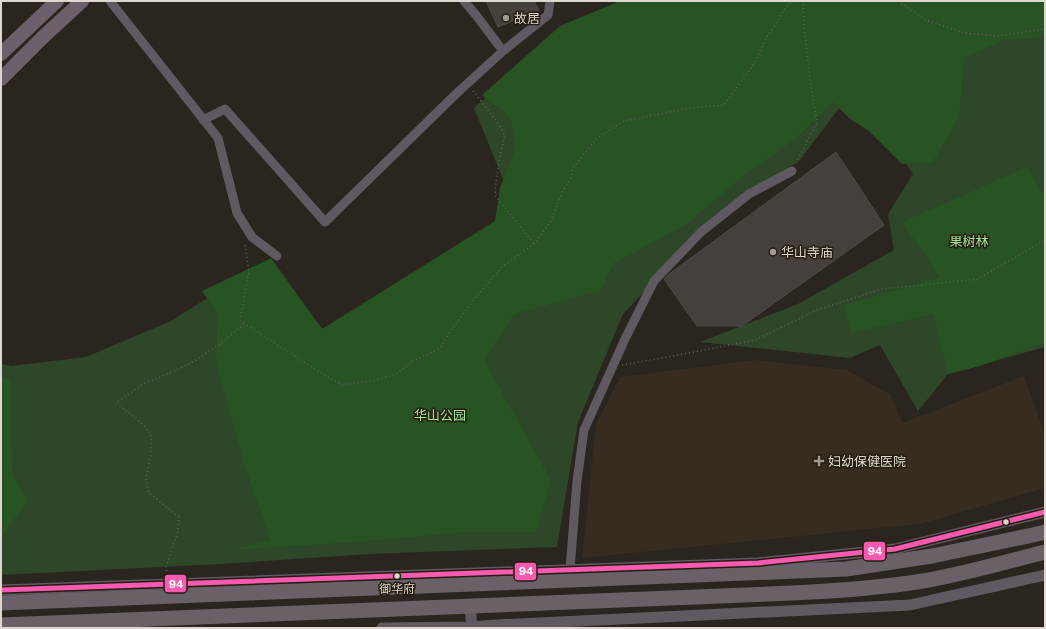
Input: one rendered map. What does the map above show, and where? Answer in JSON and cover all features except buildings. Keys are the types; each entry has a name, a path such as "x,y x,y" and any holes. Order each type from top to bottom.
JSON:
{"highway":[{"path":"1,603 846,569 932,556 1045,532"},
{"path":"1,625 784,594 849,590 923,581 988,567 1045,552"}],"main road":[{"path":"1,54 57,1"},
{"path":"1,79 82,1"},
{"path":"1,41 21,34"}],"street":[{"path":"110,1 218,138 237,214 252,237 277,256"},
{"path":"464,1 503,52"},
{"path":"203,120 225,109 325,222 468,84 503,52 548,15 550,1"},
{"path":"570,569 577,481 584,430 625,339 654,281 701,232 749,194 792,171"},
{"path":"1,590 758,563 895,549 1045,512"},
{"path":"382,628 472,628 910,605 1045,575"},
{"path":"496,605 497,626"},
{"path":"470,606 472,628"}],"path":[{"path":"245,243 249,272 240,320 342,385 376,380 396,374 413,361 439,349 452,328 470,304 502,267 534,244 551,221 563,190 571,179 573,168 596,139 624,121 689,108 724,105 752,67 767,37 786,8 793,1"},
{"path":"792,171 818,122 809,72 803,1"},
{"path":"898,1 928,22 965,33 998,36 1045,29"},
{"path":"468,84 506,135 496,179 495,195 534,244"},
{"path":"613,367 755,340 817,310 882,289 978,279 1045,240"},
{"path":"167,584 166,566 178,531 179,517 149,493 146,478 151,453 151,433 137,418 116,403 143,384 177,370 196,360 245,324"}],"shaded area":[{"name":"妇幼保健医院","path":"755,360 847,370 891,395 902,423 1024,376 1045,434 1045,488 920,524 582,558 596,424 620,377"}],"green space":[{"path":"620,1 1045,1 1045,37 1005,40 964,58 959,117 933,162 902,164 869,131 850,119 833,102 795,139 736,182 687,224 614,263 599,294 596,292 514,314 484,360 551,480 536,532 466,532 358,542 230,550 270,540 244,463 216,362 218,314 202,291 271,258 322,329 495,221 500,188 516,147 510,117 482,95 560,26"},
{"name":"华山公园","path":"1045,1 1045,347 948,374 918,411 880,345 850,358 700,342 798,304 894,250 888,214 913,174 855,87 800,160 716,216 623,314 578,422 557,547 369,554 221,564 1,575 1,364 11,366 86,357 171,321 263,263 323,329 515,209 474,108 538,50"},
{"name":"果树林","path":"1027,167 1045,196 1045,343 980,366 948,374 933,314 851,333 844,305 940,277 902,222"},
{"path":"1,378 11,380 12,474 28,500 1,538"}],"transit line":[{"name":"94","path":"1,590 758,563 895,549 1045,512"}],"place":[{"name":"故居","path":"506,18"},
{"name":"华山寺庙","path":"773,252"},
{"name":"妇幼保健医院","path":"819,461"},
{"name":"御华府","path":"397,576"}]}
